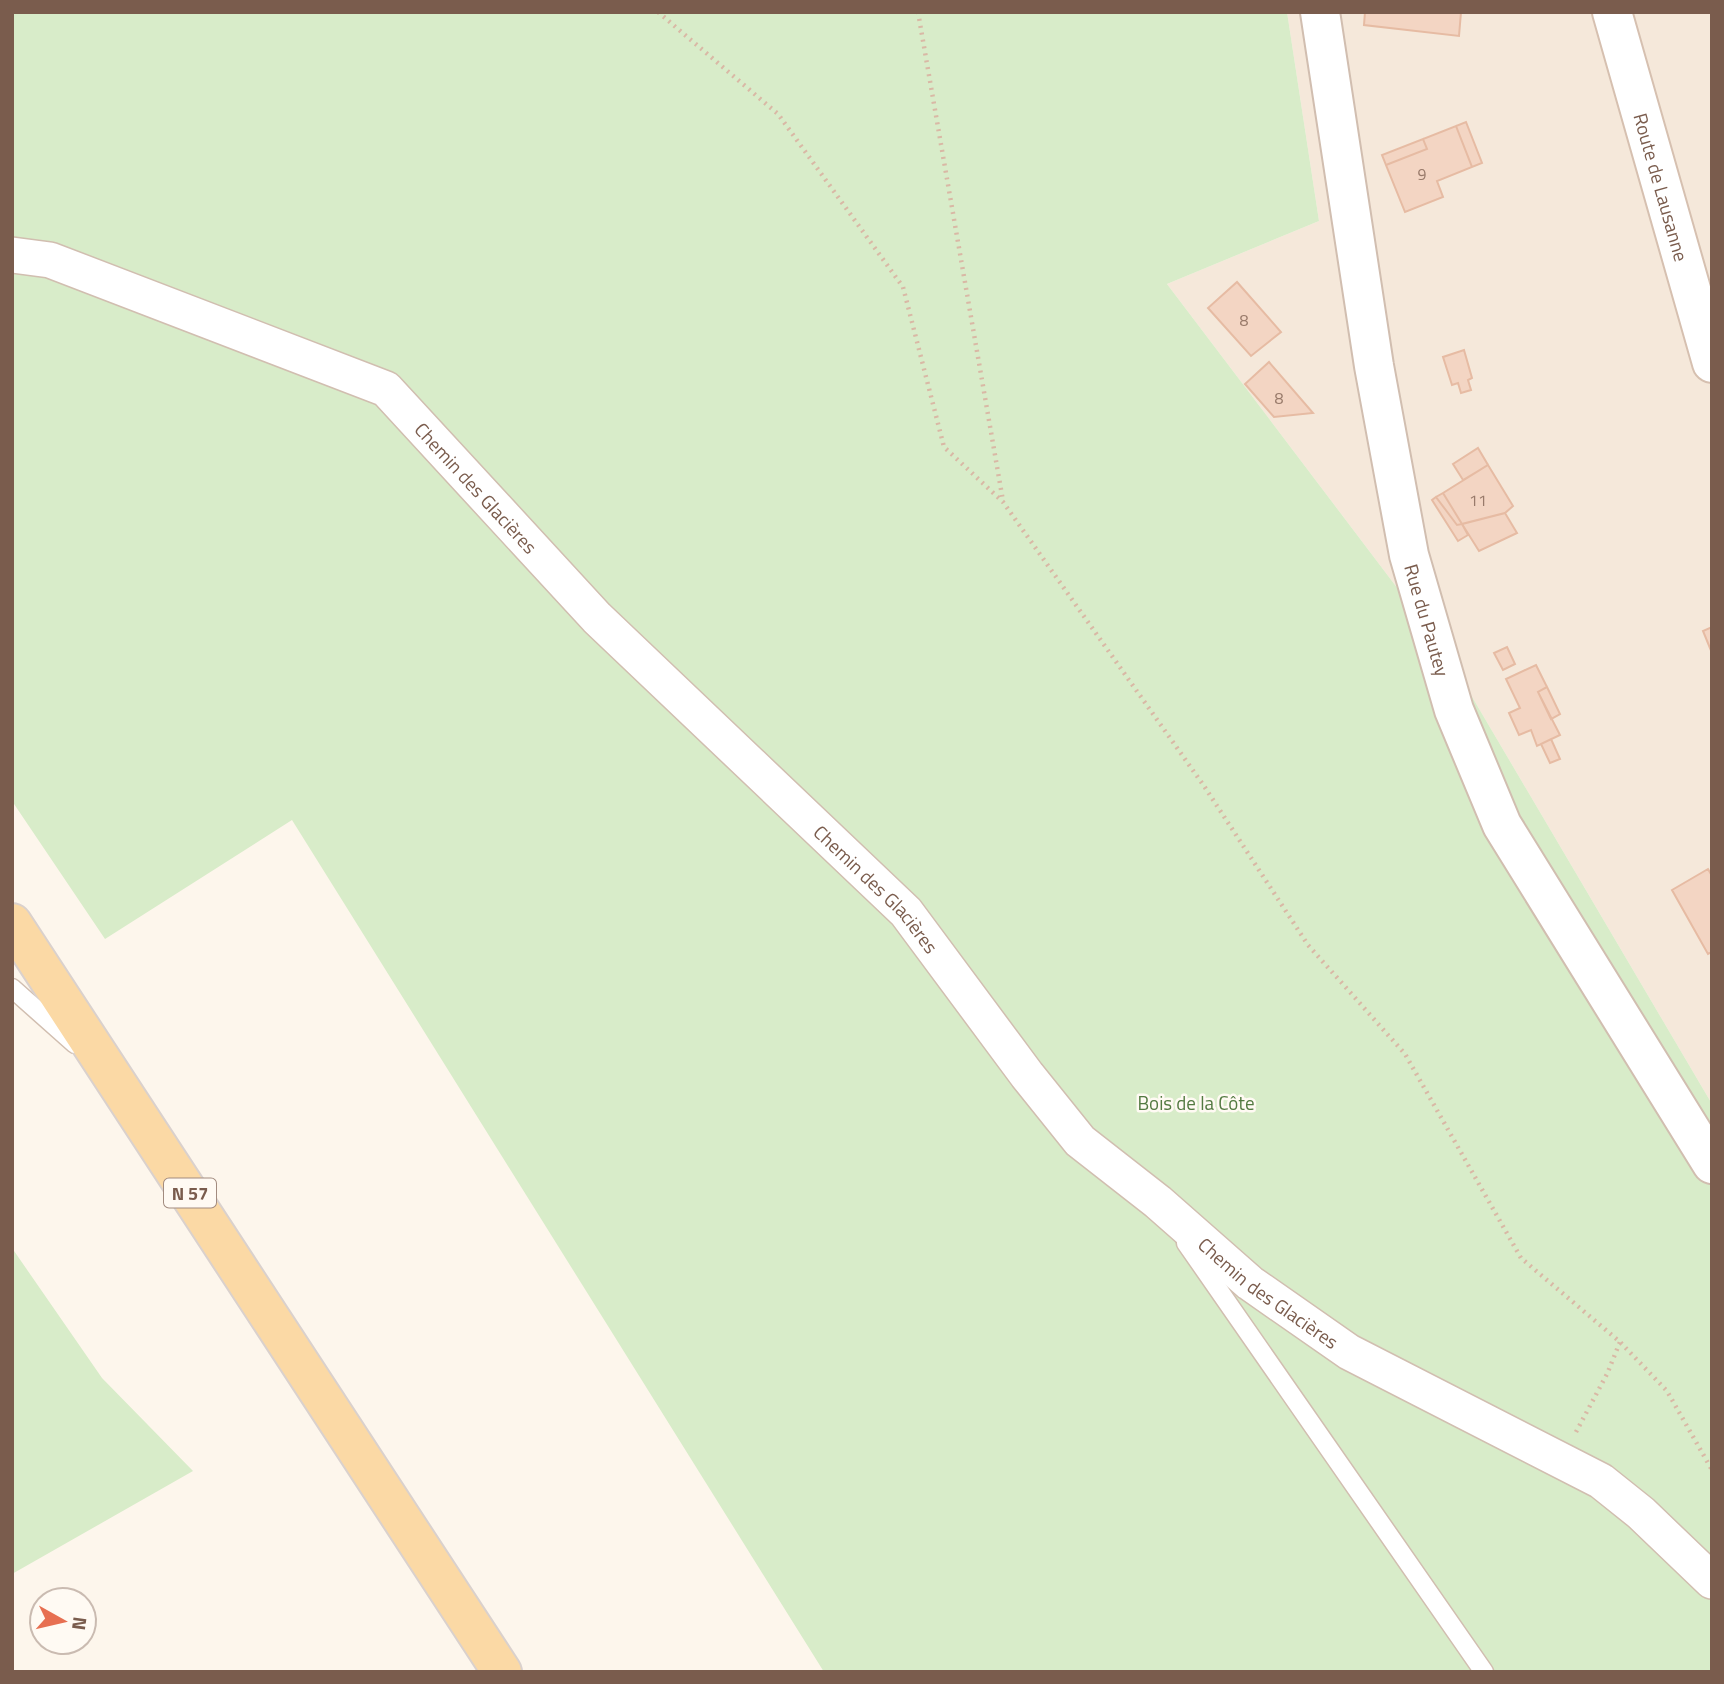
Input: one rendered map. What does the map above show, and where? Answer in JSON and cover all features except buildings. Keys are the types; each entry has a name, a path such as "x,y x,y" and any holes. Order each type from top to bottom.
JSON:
{"main road":[{"name":"N 57","path":"12,923 502,1672"}],"street":[{"name":"Rue du Pautey","path":"1320,12 1374,366 1409,555 1454,710 1502,825 1712,1164"},
{"name":"Route de Lausanne","path":"1612,12 1712,363"},
{"name":"Chemin des Glacières","path":"12,255 50,260 386,389 597,618 906,912 1027,1075 1080,1141 1158,1202 1250,1283 1349,1352 1601,1481 1641,1513 1712,1581"}],"lane":[{"path":"12,988 116,1080"},
{"path":"1158,1202 1485,1672"}],"path":[{"path":"658,12 778,114 903,287 944,447 1003,502 1204,786 1308,945 1405,1054 1521,1258 1620,1342 1667,1391 1712,1470"},
{"path":"918,12 1003,502"},
{"path":"1561,1460 1607,1374 1620,1342"}],"shaded area":[{"path":"1287,12 1712,12 1712,1104 1445,651 1167,284 1319,221"}],"green space":[{"name":"Bois de la Côte","path":"12,12 1287,12 1319,221 1167,284 1445,651 1712,1104 1712,1672 824,1672 292,820 105,939 12,801"},
{"path":"12,1248 102,1378 193,1471 12,1574"}]}
